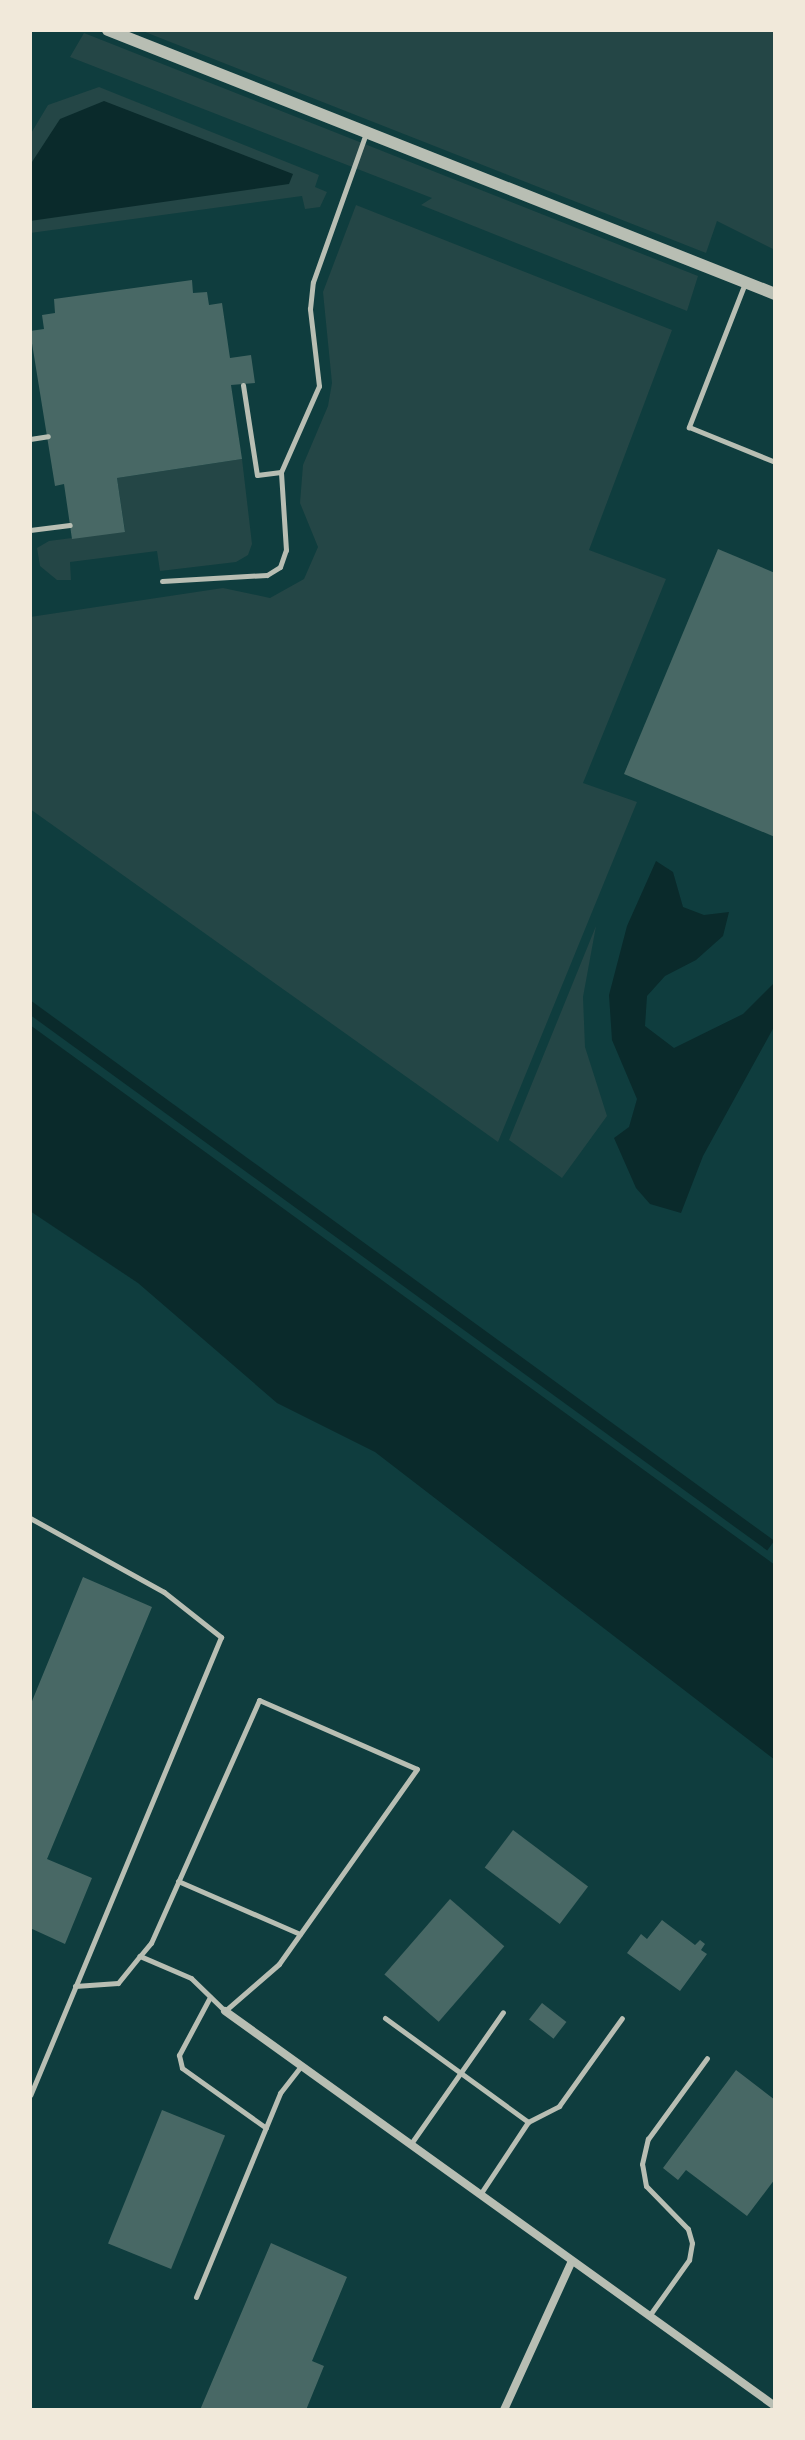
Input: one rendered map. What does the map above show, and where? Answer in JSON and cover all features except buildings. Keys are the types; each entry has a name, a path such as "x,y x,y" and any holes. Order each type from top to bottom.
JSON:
{"street":[{"path":"108,30 775,294"},
{"path":"225,2011 299,2069 481,2193 571,2263 775,2406"},
{"path":"504,2410 571,2263"}],"lane":[{"path":"162,581 267,575 280,567 286,550 281,472 319,386 310,309 313,282 367,132"},
{"path":"746,282 689,427 775,462"},
{"path":"243,385 257,475 281,472"},
{"path":"30,439 48,436"},
{"path":"30,530 70,525"},
{"path":"30,1518 164,1592 221,1637 30,2095"},
{"path":"75,1986 118,1983 140,1956 178,1881 259,1700 417,1769 279,1964 225,2011 191,1978 140,1956"},
{"path":"178,1881 300,1934"},
{"path":"210,1997 179,2055 182,2068 266,2128"},
{"path":"410,2146 503,2012"},
{"path":"385,2018 528,2122"},
{"path":"481,2193 528,2122 559,2106 622,2018"},
{"path":"648,2317 689,2260 692,2243 688,2229 646,2186 642,2164 648,2139 707,2058"},
{"path":"196,2297 280,2093 299,2069"}],"shaded area":[{"path":"140,30 775,30 775,250 717,221 706,253"},
{"path":"84,33 698,276 687,311 421,205 432,198 70,57"},
{"path":"99,87 319,175 315,187 327,192 320,207 305,209 302,196 30,233 30,135 48,105"},
{"path":"104,101 293,174 289,184 30,221 30,165 60,119"},
{"path":"356,205 672,330 589,550 666,579 583,783 637,802 498,1142 30,809 30,617 223,588 270,598 304,579 318,547 300,503 303,465 328,406 332,383 323,292"},
{"path":"242,459 252,544 248,555 236,562 160,571 157,551 70,562 71,580 57,580 40,566 37,548 49,541 125,531 117,478"},
{"path":"656,861 673,872 683,907 704,915 729,912 723,936 696,960 665,976 647,996 645,1026 674,1048 743,1014 775,982 775,1025 703,1156 681,1213 650,1204 636,1188 614,1138 629,1127 637,1099 612,1040 609,995 627,926"},
{"path":"596,926 583,997 585,1047 607,1116 562,1178 509,1140"},
{"path":"30,1000 774,1541 767,1550 30,1015"},
{"path":"30,1025 775,1565 775,1760 375,1452 277,1403 138,1283 30,1211"}]}
